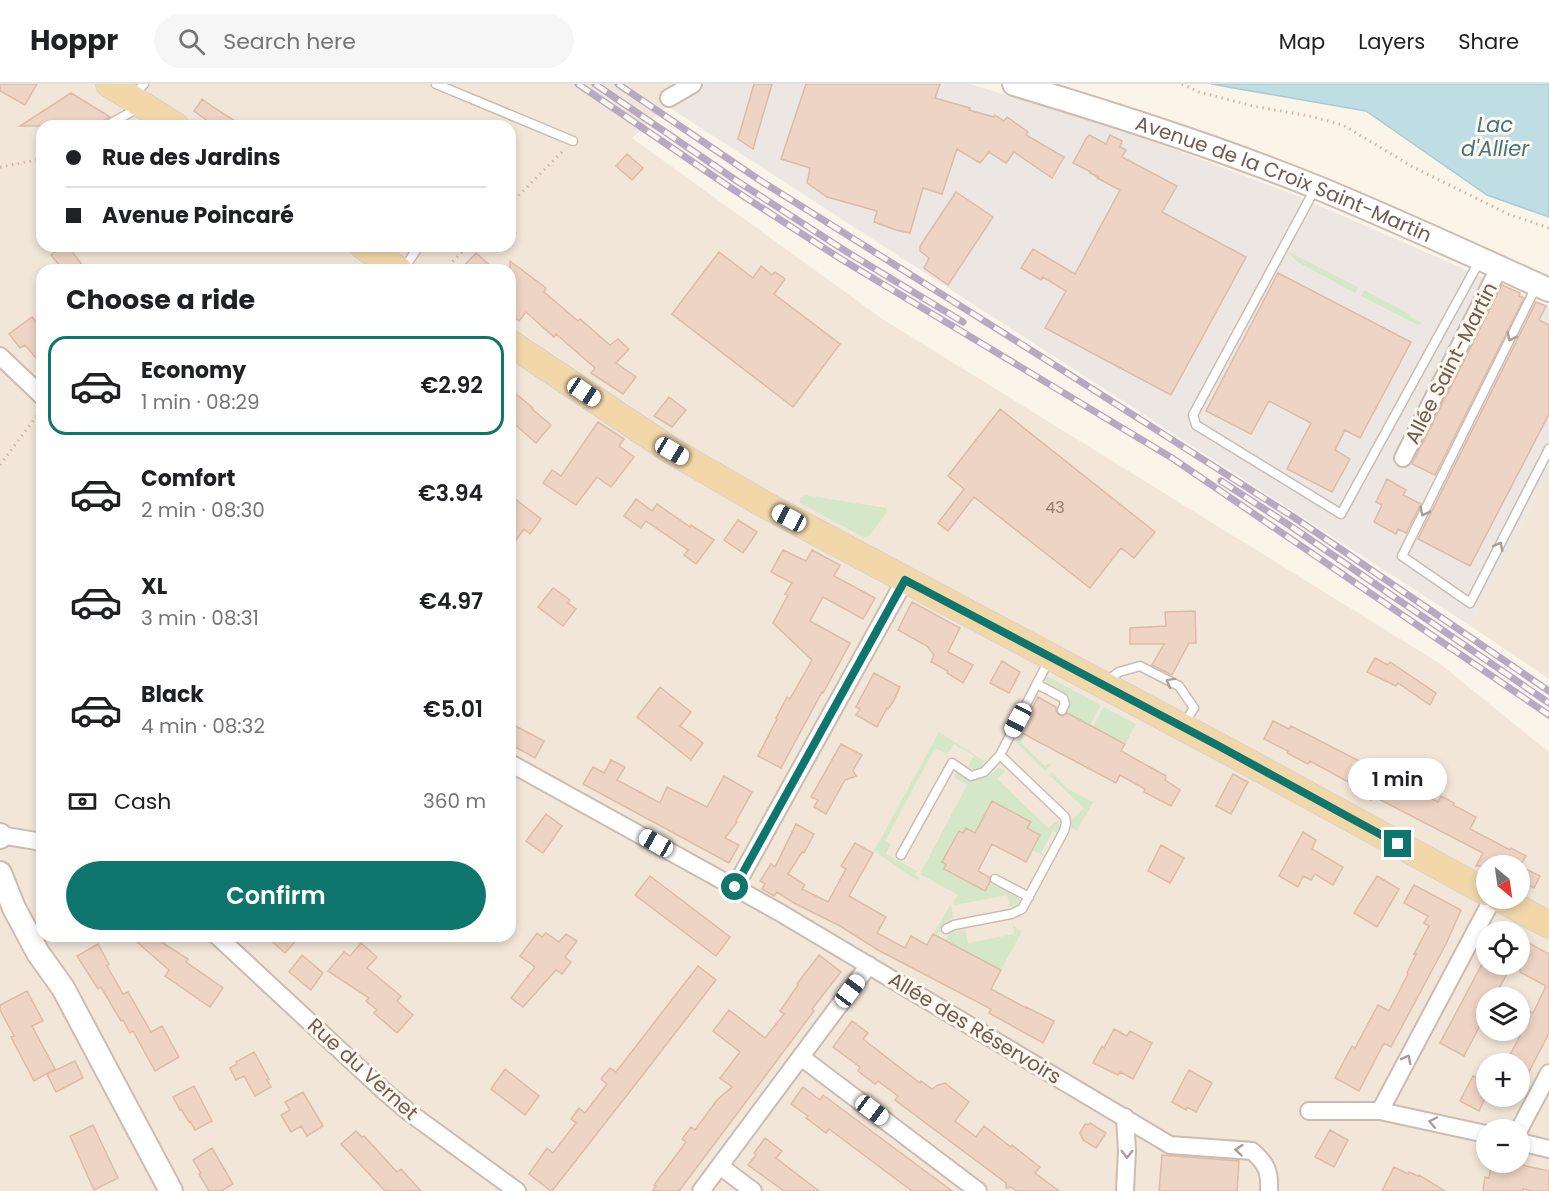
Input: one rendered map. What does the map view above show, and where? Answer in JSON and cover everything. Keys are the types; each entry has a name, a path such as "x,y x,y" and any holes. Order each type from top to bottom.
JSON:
{"main road":[{"path":"109,84 140,96 169,120"},
{"path":"372,252 392,264"},
{"path":"516,347 672,451 717,478 1476,887"},
{"path":"1519,909 1549,925"}],"street":[{"path":"669,98 693,84"},
{"name":"Avenue de la Croix Saint-Martin","path":"1014,84 1217,150 1316,187 1543,288"},
{"name":"Allée Saint-Martin","path":"1403,458 1489,264"},
{"path":"0,356 36,390"},
{"path":"735,887 905,580"},
{"name":"Allée des Réservoirs","path":"516,766 735,887 1170,1145 1252,1151 1262,1160 1268,1171 1269,1191"},
{"path":"0,836 36,841"},
{"path":"0,873 14,908 33,944 63,988 171,1191"},
{"path":"1380,1111 1487,909"},
{"name":"Rue du Vernet","path":"223,942 384,1091 410,1113 517,1191"},
{"path":"701,1191 869,965"},
{"path":"801,1057 978,1191"},
{"path":"1525,1119 1549,1073"},
{"path":"1309,1111 1380,1111 1476,1132"},
{"path":"1125,1118 1127,1150 1125,1191"},
{"path":"1530,1144 1549,1149"},
{"path":"720,1166 753,1191"}],"lane":[{"path":"436,84 573,141"},
{"path":"113,120 140,96"},
{"path":"1316,187 1193,415 1196,425 1341,513 1489,264"},
{"path":"1543,288 1402,556 1470,603 1549,449"},
{"path":"901,855 952,763 971,776 984,772 1000,755 1051,657"},
{"path":"1102,684 1119,672 1140,666 1179,686 1194,708 1182,727"},
{"path":"1037,684 1063,698 1065,704 1062,710"},
{"path":"946,929 954,925 1011,914 1022,909 1064,831 1065,817 1000,755"},
{"path":"995,879 1029,897"}],"path":[{"path":"1182,84 1199,92 1252,106 1309,116 1342,125 1413,166 1508,214 1549,228"},
{"path":"516,198 573,141"},
{"path":"0,167 36,160"},
{"path":"450,264 462,252"},
{"path":"0,465 36,417"}],"shaded area":[{"path":"0,84 706,84 667,106 632,138 884,320 1439,663 1549,752 1549,1191 0,1191"},
{"path":"706,84 970,84 1134,134 1295,195 1549,306 1549,471 1469,625 667,106"},
{"path":"1549,471 1549,679 1469,625"}],"green space":[{"path":"1289,252 1358,287 1355,293 1296,261"},
{"path":"1364,290 1422,323 1418,325 1361,296"},
{"path":"805,495 886,508 888,511 865,538 800,503 800,498"},
{"path":"1046,676 1101,705 1090,725 1066,712 1070,704 1070,696 1046,682"},
{"path":"1104,707 1136,724 1125,744 1093,727"},
{"path":"939,732 984,761 981,768 972,769 969,764 974,756 954,744 947,754 935,748 885,841 891,844 886,854 917,871 915,875 920,878 918,881 874,851"},
{"path":"1021,732 1025,734 1021,742 1045,766 1053,762 1045,771 1016,742"},
{"path":"999,768 1006,770 997,779 1048,828 1058,820 1059,828 1057,833 1053,831 1041,853 1045,857 1032,850 1040,835 1027,828 1030,822 992,802 975,833 966,828 963,833 958,831 943,861 946,864 944,869 984,891 989,883 1018,898 1020,902 1010,907 1007,895 955,905 954,901 958,895 920,874 967,785 955,778 954,774 980,780"},
{"path":"1052,772 1068,789 1093,802 1077,831 1071,827 1071,821 1084,808 1049,775"},
{"path":"951,904 953,917 944,923 937,936 933,934"},
{"path":"1013,926 1022,931 1001,970 945,940 951,933 965,930 968,943 1014,934"}],"water":[{"name":"Lac d'Allier","path":"1211,84 1549,84 1549,217 1487,195 1366,111"}],"building":[{"path":"0,84 37,84 25,105 0,91"},
{"path":"754,84 772,84 753,149 738,139"},
{"path":"806,84 940,84 935,98 970,108 969,110 994,117 995,115 1004,121 1007,117 1028,132 1026,135 1064,157 1052,178 1014,152 1006,163 989,152 980,163 957,149 942,194 923,188 910,233 896,230 874,222 877,211 827,197 807,183 810,168 781,159"},
{"path":"71,93 110,117 104,120 36,120 36,126 20,126"},
{"path":"202,99 234,120 207,120 194,111"},
{"path":"1089,135 1106,144 1110,135 1122,141 1120,147 1126,150 1122,157 1177,186 1162,212 1246,257 1171,395 1045,328 1066,291 1043,277 1041,280 1021,268 1033,249 1075,274 1120,190 1073,163"},
{"path":"627,154 643,168 632,180 616,166"},
{"path":"956,192 993,217 948,285 924,268 929,258 920,251 920,246"},
{"path":"55,252 72,252 82,264 58,264 51,255"},
{"path":"719,252 753,278 761,266 772,275 775,272 785,279 774,294 840,344 793,407 672,314"},
{"path":"476,253 488,264 466,264"},
{"path":"516,266 546,288 544,292 578,321 580,319 610,345 618,339 629,349 616,363 636,377 623,394 591,373 595,368 556,334 554,337 526,312 519,321 516,318"},
{"path":"1278,273 1411,342 1360,438 1345,430 1335,450 1350,459 1332,492 1287,469 1311,423 1269,401 1251,434 1206,411"},
{"path":"1502,285 1520,293 1519,296 1524,298 1435,475 1412,464"},
{"path":"1536,302 1546,306 1539,320 1549,325 1549,414 1470,566 1418,539"},
{"path":"32,317 36,322 36,358 25,345 20,348 9,334"},
{"path":"516,394 551,425 536,443 516,425"},
{"path":"669,397 686,410 672,427 654,416"},
{"path":"1000,409 1155,532 1134,558 1121,548 1090,588 974,497 948,531 938,523 964,489 948,476"},
{"path":"598,422 624,439 619,446 634,457 611,487 597,477 576,505 543,483 552,470 561,476"},
{"path":"1387,479 1406,490 1403,495 1421,504 1406,533 1398,529 1396,534 1374,522 1382,505 1376,502"},
{"path":"636,499 652,511 657,504 690,527 691,525 714,540 696,564 684,555 688,550 646,521 641,528 624,516"},
{"path":"516,500 541,519 530,534 524,529 516,540"},
{"path":"738,520 757,532 743,553 724,540"},
{"path":"783,550 806,561 812,550 840,565 834,576 875,598 863,619 823,597 810,621 850,643 781,768 758,756 787,697 790,699 812,660 773,623 792,583 771,572"},
{"path":"553,588 570,600 568,603 576,609 563,626 538,607"},
{"path":"912,602 960,628 948,652 973,665 963,683 947,673 948,671 931,662 934,655 927,646 898,630"},
{"path":"1195,611 1196,643 1189,643 1172,675 1152,665 1164,644 1130,644 1130,628 1166,626 1165,612"},
{"path":"1375,658 1388,665 1390,662 1436,693 1430,705 1398,683 1396,686 1367,672"},
{"path":"1002,661 1020,672 1009,693 990,683"},
{"path":"874,673 900,687 877,727 856,715 860,709 856,707"},
{"path":"660,687 691,712 680,726 703,743 691,760 637,717"},
{"path":"1038,697 1056,707 1059,715 1063,716 1067,713 1125,744 1121,751 1166,776 1165,780 1180,790 1171,806 1144,792 1145,789 1120,775 1116,783 1020,732"},
{"path":"1273,721 1289,729 1291,726 1365,764 1367,760 1385,770 1381,777 1405,790 1407,786 1438,802 1441,796 1454,803 1453,805 1476,817 1470,829 1524,855 1482,855 1483,853 1373,796 1371,800 1351,789 1354,785 1310,761 1308,764 1264,739"},
{"path":"516,726 544,741 535,758 516,747"},
{"path":"841,744 862,755 853,770 856,776 845,780 826,814 814,807 818,800 811,797"},
{"path":"611,760 625,767 617,780 660,803 667,787 707,807 724,776 752,792 737,822 725,838 739,845 729,863 583,784 593,767 604,773"},
{"path":"1233,774 1248,782 1231,814 1216,806"},
{"path":"992,801 1031,822 1027,828 1040,835 1026,862 992,844 978,871 989,877 990,882 985,891 944,869 946,864 942,862 959,831 963,833 966,828 975,833"},
{"path":"546,814 562,826 543,853 526,841"},
{"path":"796,824 814,834 804,853 802,852 788,874 805,885 802,889 828,902 846,869 841,866 855,843 873,853 849,896 886,917 877,933 905,948 911,936 927,945 933,934 1001,970 991,989 1054,1021 1043,1043 989,1013 991,1009 878,950 840,926 777,892 774,896 762,889 765,884 760,881 771,864 775,867"},
{"path":"1303,832 1316,840 1312,849 1343,867 1333,885 1315,874 1311,880 1303,876 1298,887 1279,876"},
{"path":"1161,845 1184,858 1170,883 1148,871"},
{"path":"1530,871 1540,876 1534,888 1530,886"},
{"path":"650,876 730,937 716,956 635,895"},
{"path":"1377,876 1399,889 1377,927 1354,913"},
{"path":"1414,885 1461,910 1446,944 1391,1047 1384,1043 1359,1091 1335,1078 1352,1046 1355,1048 1378,1005 1389,1011 1429,926 1424,923 1428,916 1404,903"},
{"path":"537,933 542,937 546,933 559,942 566,934 577,941 565,957 571,962 562,974 556,970 523,1007 511,998 535,967 520,956"},
{"path":"137,942 164,942 188,959 186,962 223,988 210,1007 165,976 169,970"},
{"path":"273,942 295,942 285,953"},
{"path":"361,943 377,957 367,968 401,996 397,1001 413,1015 397,1033 374,1013 377,1010 366,1001 369,998 328,971 344,952 350,956"},
{"path":"98,944 123,994 128,992 151,1032 162,1026 179,1057 155,1071 133,1031 130,1033 123,1020 121,1021 101,987 98,989 77,956"},
{"path":"1530,944 1549,954 1549,1033 1530,1070 1530,1053 1511,1053 1517,1041 1530,1041 1530,1011 1533,1013 1546,986 1526,975 1530,975"},
{"path":"302,955 323,973 311,990 289,972"},
{"path":"819,955 841,972 812,1009 814,1011 679,1191 652,1191 686,1142 682,1139 691,1127 695,1130 717,1100 732,1087 720,1078 740,1052 713,1031 729,1010 765,1038 784,1014 780,1011"},
{"path":"698,966 716,980 551,1191 529,1174 547,1148 553,1153 576,1123 571,1119 579,1108 585,1113 607,1084 601,1079 610,1068 616,1072"},
{"path":"1476,975 1506,975 1500,987 1476,987 1476,1033 1464,1056 1440,1043"},
{"path":"27,991 43,1021 32,1026 55,1069 34,1081 0,1010 0,1005"},
{"path":"852,1021 868,1033 863,1039 920,1083 921,1081 932,1089 945,1083 969,1102 955,1121 976,1137 984,1126 1040,1167 1035,1173 1059,1191 1017,1191 1011,1187 1006,1188 1006,1183 895,1100 898,1096 878,1081 875,1084 858,1071 860,1067 833,1047"},
{"path":"1114,1029 1127,1036 1130,1031 1152,1043 1133,1079 1120,1072 1118,1075 1093,1063"},
{"path":"254,1052 271,1087 255,1096 244,1076 236,1080 230,1068"},
{"path":"75,1061 83,1078 56,1092 47,1074"},
{"path":"505,1069 539,1096 525,1115 491,1089"},
{"path":"1189,1070 1212,1083 1196,1112 1187,1107 1186,1110 1172,1102"},
{"path":"1473,1076 1476,1078 1476,1107 1481,1107 1479,1111 1460,1101"},
{"path":"194,1086 212,1121 195,1130 173,1097"},
{"path":"803,1087 820,1100 823,1095 952,1191 912,1191 829,1129 826,1133 791,1104"},
{"path":"303,1092 323,1126 307,1136 301,1126 291,1132 281,1115 290,1110 285,1102"},
{"path":"1090,1123 1106,1133 1096,1148 1083,1140 1080,1133 1085,1124"},
{"path":"93,1125 118,1178 94,1190 70,1136"},
{"path":"1330,1130 1348,1140 1334,1167 1315,1157"},
{"path":"356,1131 362,1137 364,1136 397,1172 401,1169 421,1191 385,1191 341,1144"},
{"path":"765,1138 782,1151 776,1158 819,1191 784,1191 748,1165"},
{"path":"212,1148 233,1184 221,1191 209,1191 193,1160"},
{"path":"1162,1155 1239,1161 1237,1191 1159,1191"},
{"path":"1394,1167 1408,1174 1409,1172 1419,1175 1445,1191 1382,1191"},
{"path":"1530,1167 1549,1171 1549,1191 1523,1189 1523,1191 1483,1191 1485,1177 1489,1178 1490,1173 1530,1173"}],"railway":[{"path":"578,84 731,188 841,259 1172,458 1549,715"},
{"path":"595,84 737,181 847,252 963,322"},
{"path":"618,84 758,179 1295,518 1549,691"},
{"path":"1221,481 1549,703"}],"route":[{"path":"735,887 905,580 1217,745 1398,844"}]}
